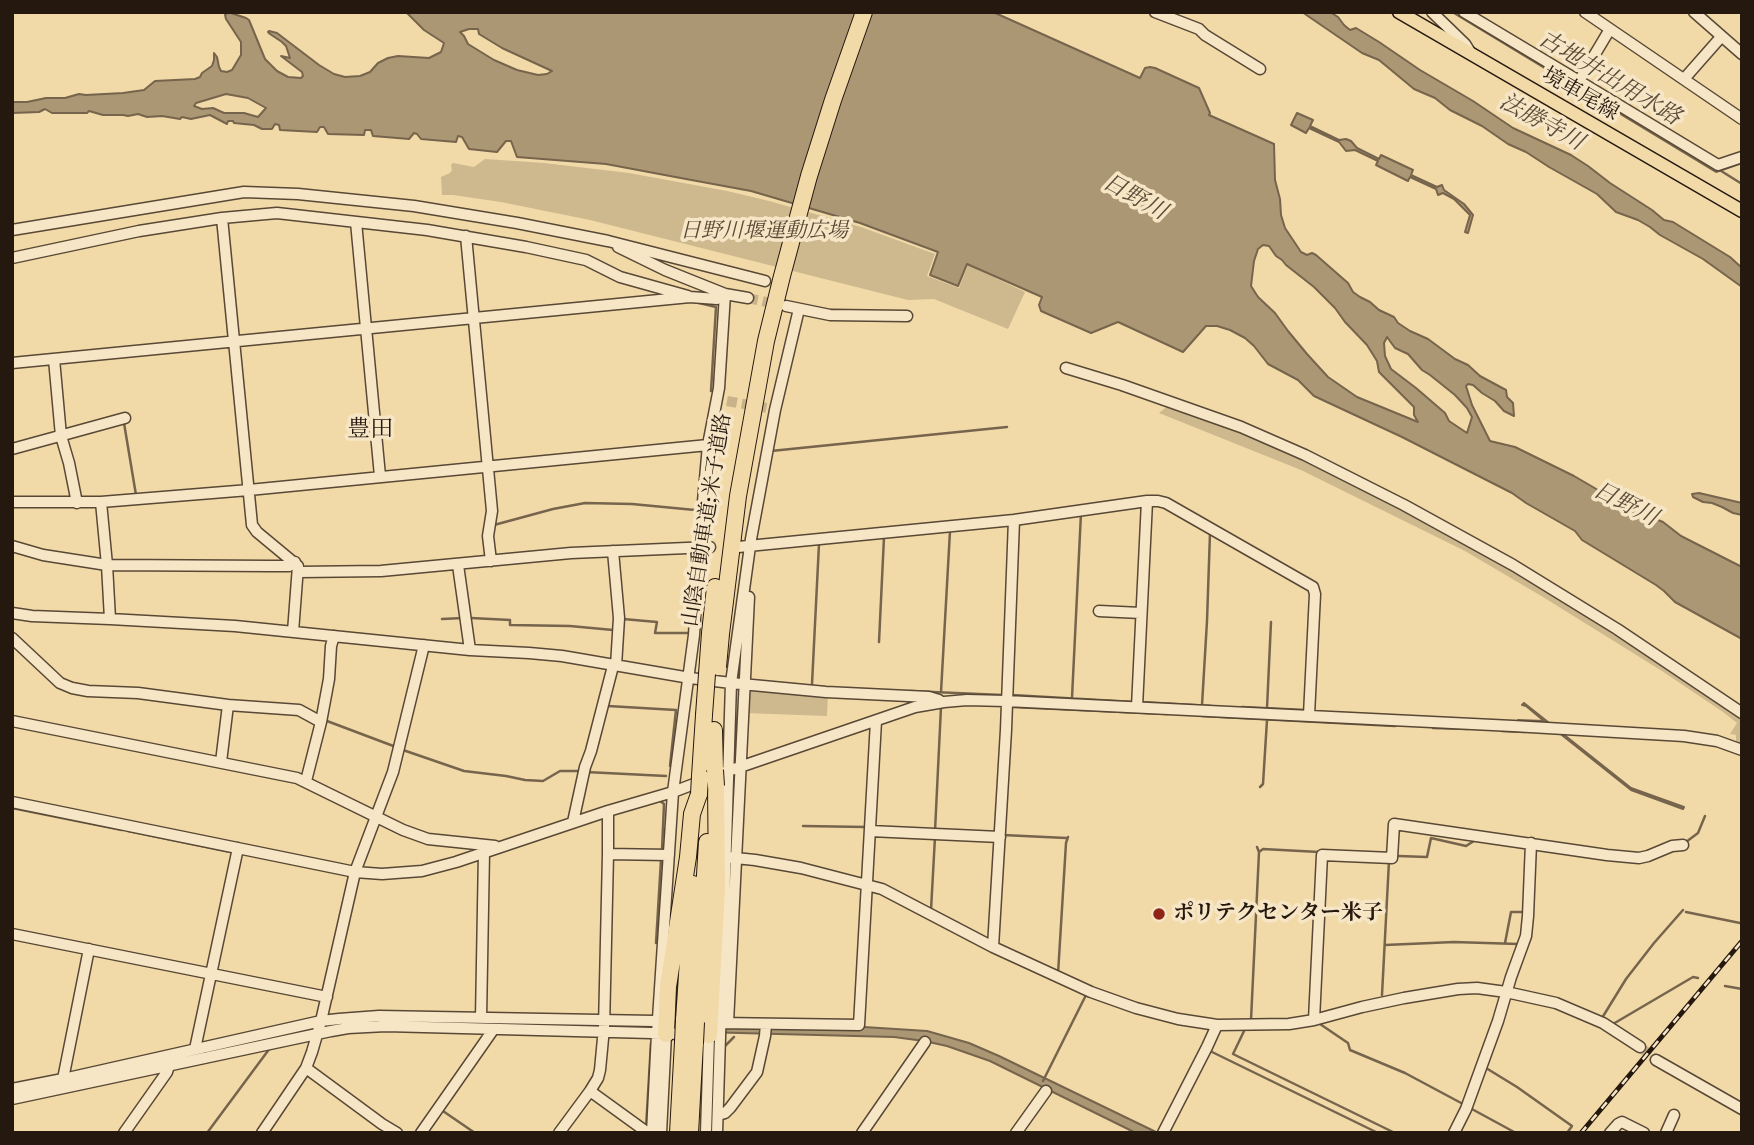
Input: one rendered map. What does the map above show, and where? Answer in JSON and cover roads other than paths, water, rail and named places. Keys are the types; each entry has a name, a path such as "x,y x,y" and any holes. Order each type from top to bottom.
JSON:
{"highway":[{"name":"山陰自動車道;米子道路","path":"712,1032 690,1021 720,776 711,720 719,562 775,277 861,12"},
{"path":"658,1027 668,987 692,814 720,776"},
{"path":"712,1032 720,776"},
{"name":"山陰自動車道;米子道路","path":"678,1133 712,1032"},
{"name":"山陰自動車道;米子道路","path":"690,1133 712,1032"}],"main road":[{"name":"境車尾線","path":"1399,12 1742,211"}],"street":[{"path":"1155,12 1199,29 1259,69"},
{"path":"1432,12 1465,44 1471,54"},
{"path":"1464,12 1718,165 1742,158"},
{"path":"1585,12 1742,119"},
{"path":"1693,12 1742,54"},
{"path":"1579,81 1611,29"},
{"path":"1684,79 1721,37"},
{"path":"12,230 244,192 267,192 414,206 517,223 775,277"},
{"path":"12,258 139,230 277,213 409,227 586,260 620,277 690,297"},
{"path":"222,218 253,527 297,567"},
{"path":"356,222 380,476"},
{"path":"466,236 492,511 488,536 490,558"},
{"path":"608,241 665,270 725,294 748,298"},
{"path":"12,363 690,297 716,299 725,294"},
{"path":"650,1133 674,792 705,547 708,445 722,400 725,294"},
{"path":"786,306 830,315 908,316"},
{"path":"706,1133 712,1032 732,858 720,776 750,543 771,409 799,309"},
{"path":"54,359 61,436 77,503"},
{"path":"1066,368 1135,389 1241,427 1305,455 1404,505 1513,565 1617,629 1742,713"},
{"path":"12,449 125,418"},
{"path":"12,502 101,502 249,490 708,445"},
{"path":"737,547 750,543 1014,520 1147,501 1166,503 1313,587 1315,594 1309,715"},
{"path":"1137,707 1147,501"},
{"path":"101,502 110,619"},
{"path":"993,947 1006,730 1014,520"},
{"path":"12,546 43,555 107,565 289,566 381,571 458,565 490,558 705,547"},
{"path":"573,822 585,766 615,666 619,618 613,551"},
{"path":"458,565 470,650"},
{"path":"293,632 297,567"},
{"path":"720,776 745,684 750,597 743,595"},
{"path":"1099,611 1141,613"},
{"path":"12,613 32,617 235,626 470,650 562,656 731,683 826,692 929,697 944,702"},
{"path":"306,781 321,722 334,636"},
{"path":"12,638 60,683 72,688 138,692 228,705 299,710 321,722"},
{"path":"262,1133 306,1068 327,997 355,872 393,772 424,645"},
{"path":"12,802 355,872 382,874 422,871 446,864 674,792 915,707 944,702 1006,701 1554,728 1700,737 1742,750"},
{"path":"221,762 228,705"},
{"path":"12,1099 63,1079 195,1049 379,1016 481,1018 712,1032 859,1025 876,720"},
{"path":"12,721 297,778 403,831 428,839 491,849"},
{"path":"559,1133 590,1091 599,1073 604,1026 608,811"},
{"path":"1314,1020 1322,855 1392,858 1394,824 1639,858 1678,844 1684,845"},
{"path":"870,831 1000,837"},
{"path":"1454,1133 1466,1109 1526,936 1531,843"},
{"path":"195,1049 238,848"},
{"path":"481,1018 491,849"},
{"path":"608,854 669,855"},
{"path":"732,858 801,867 891,893 993,947 1091,992 1136,1009 1216,1028 1279,1025 1314,1020 1362,1007 1458,989 1483,989 1556,1003 1603,1023 1640,1047"},
{"path":"12,934 327,997"},
{"path":"63,1079 89,949"},
{"path":"12,1089 36,1090 169,1066 319,1027 386,1026 493,1030 604,1026"},
{"path":"658,1027 661,1133"},
{"path":"1163,1133 1216,1028"},
{"path":"421,1133 493,1030"},
{"path":"718,1115 730,1108 757,1072 766,1030"},
{"path":"712,1032 717,1133"},
{"path":"862,1133 925,1042"},
{"path":"1656,1060 1742,1109"},
{"path":"124,1133 169,1066"},
{"path":"306,1068 397,1133"},
{"path":"590,1091 650,1133"},
{"path":"1016,1133 1046,1091"},
{"path":"1666,1133 1674,1115"},
{"path":"1610,1133 1622,1122 1644,1133"}],"water":[{"path":"228,12 249,20 265,59 288,77 301,78 302,72 281,56 290,58 286,46 269,31 277,33 334,74 345,77 360,76 388,58 429,58 441,52 444,43 424,30 406,12 993,12 1140,78 1145,68 1155,68 1199,88 1209,115 1274,144 1275,180 1281,215 1285,228 1301,252 1316,255 1360,297 1394,317 1410,331 1428,339 1468,365 1480,376 1506,390 1507,397 1513,403 1514,416 1473,385 1466,386 1490,441 1515,447 1610,494 1643,514 1663,522 1681,536 1742,567 1742,639 1675,602 1656,585 1512,493 1314,396 1298,380 1268,364 1245,338 1217,326 1206,326 1183,352 1118,322 1091,333 1041,311 1039,305 1042,297 967,264 958,286 930,275 938,252 860,223 751,191 606,164 517,157 511,141 506,141 497,152 469,149 462,137 458,136 456,142 421,139 414,133 409,139 373,136 371,130 365,130 364,135 328,134 324,127 320,127 317,132 280,130 279,125 275,124 272,129 262,129 233,121 228,121 227,124 210,115 180,119 138,114 103,115 89,111 52,113 45,109 39,112 12,113 12,102 65,98 79,94 123,93 144,90 155,81 195,79 212,66 214,53 221,71 232,70 241,55 241,42 225,15","holes":["478,29 479,34 502,48 552,71 538,75 517,70 468,44 460,32","226,94 248,98 266,108 258,117 244,113 224,113 213,108 202,109 194,106 196,103","1263,245 1269,246 1276,256 1335,308 1367,345 1377,361 1379,372 1414,407 1418,422 1357,397 1328,377 1251,286 1258,249","1387,337 1395,348 1408,354 1422,370 1455,395 1467,408 1472,417 1467,433 1449,421 1445,413 1391,369 1385,356 1384,343"]},
{"path":"1302,12 1330,12 1350,30 1356,28 1513,128 1571,155 1664,220 1673,222 1730,257 1742,268 1742,287 1703,259 1650,227 1616,212 1597,194 1450,110 1435,98 1414,89 1379,60 1362,53"},
{"path":"1452,12 1460,12 1717,168 1742,160 1742,163 1716,172"},
{"path":"1297,113 1313,120 1310,126 1339,140 1351,141 1357,148 1379,159 1381,155 1413,170 1411,175 1437,187 1442,185 1444,190 1464,204 1473,215 1468,233 1465,232 1470,215 1454,199 1443,193 1438,195 1436,189 1410,177 1408,181 1376,165 1378,161 1355,150 1346,151 1339,142 1309,128 1306,133 1291,125"},
{"name":"日野川","path":"1699,493 1742,503 1742,515 1693,497 1692,494"},
{"path":"1524,703 1631,788 1684,807 1683,809 1631,790 1548,724 1518,722 1544,721 1522,705"},
{"path":"331,1021 626,1022 864,1027 927,1031 969,1043 999,1056 1158,1133 1136,1133 990,1061 947,1046 894,1037 392,1024 12,1090"}],"waterway":[{"path":"1718,169 1742,184"},
{"path":"695,302 716,307 711,391"},
{"path":"124,423 136,495"},
{"path":"771,451 1007,427"},
{"path":"494,525 585,503 695,510"},
{"path":"1072,698 1081,513"},
{"path":"941,692 950,531"},
{"path":"1202,705 1210,533"},
{"path":"879,642 884,537"},
{"path":"812,684 819,544"},
{"path":"442,619 463,618"},
{"path":"471,618 510,620 510,625 613,630"},
{"path":"623,619 657,622 655,633 688,633"},
{"path":"1267,708 1271,622"},
{"path":"910,691 1002,695"},
{"path":"1012,695 1134,702"},
{"path":"1141,702 1211,706"},
{"path":"608,706 676,710 670,766"},
{"path":"935,831 943,707"},
{"path":"1013,707 1167,714"},
{"path":"1242,707 1305,710"},
{"path":"1202,716 1395,726"},
{"path":"1260,787 1263,784 1267,720"},
{"path":"327,721 396,747"},
{"path":"1433,728 1468,729"},
{"path":"1502,731 1525,732"},
{"path":"403,750 464,771 525,780 543,781 560,771 581,771"},
{"path":"586,772 666,776"},
{"path":"659,800 664,804 662,850"},
{"path":"12,808 122,830"},
{"path":"1686,842 1698,833 1705,816"},
{"path":"803,826 866,827"},
{"path":"128,831 235,853"},
{"path":"1003,835 1066,838"},
{"path":"931,910 935,837"},
{"path":"1058,974 1068,837"},
{"path":"1398,856 1427,857 1431,838 1466,846 1477,839"},
{"path":"1257,847 1259,852 1263,849 1319,852"},
{"path":"1251,1020 1259,852"},
{"path":"656,943 661,860"},
{"path":"1382,995 1389,861"},
{"path":"1602,1018 1626,979 1683,910"},
{"path":"1505,943 1511,912 1525,912"},
{"path":"1686,912 1740,923"},
{"path":"1385,945 1454,942 1518,944"},
{"path":"1613,1024 1693,977 1698,978"},
{"path":"1725,986 1742,989"},
{"path":"1043,1081 1087,993"},
{"path":"1320,1022 1348,1043 1350,1050 1405,1073 1463,1104"},
{"path":"1245,1029 1233,1054 1395,1133"},
{"path":"724,1047 734,1037"},
{"path":"646,1128 651,1043"},
{"path":"207,1133 270,1048"},
{"path":"1210,1051 1378,1133"},
{"path":"1486,1068 1572,1126 1567,1133"},
{"path":"1470,1108 1516,1133"},
{"path":"440,1109 475,1133"}],"tunnel":[{"path":"748,298 780,305"},
{"path":"727,401 767,408"},
{"path":"1640,1047 1656,1060"}],"railway":[{"path":"1581,1133 1742,941"}],"place":[{"name":"ポリテクセンター米子","path":"1159,914"}],"district":[{"name":"豊田","path":"370,430"}],"water label":[{"name":"古地井出用水路","path":"1609,79"},
{"name":"法勝寺川","path":"1541,123"}],"park label":[{"name":"日野川堰運動広場","path":"764,232"}]}
